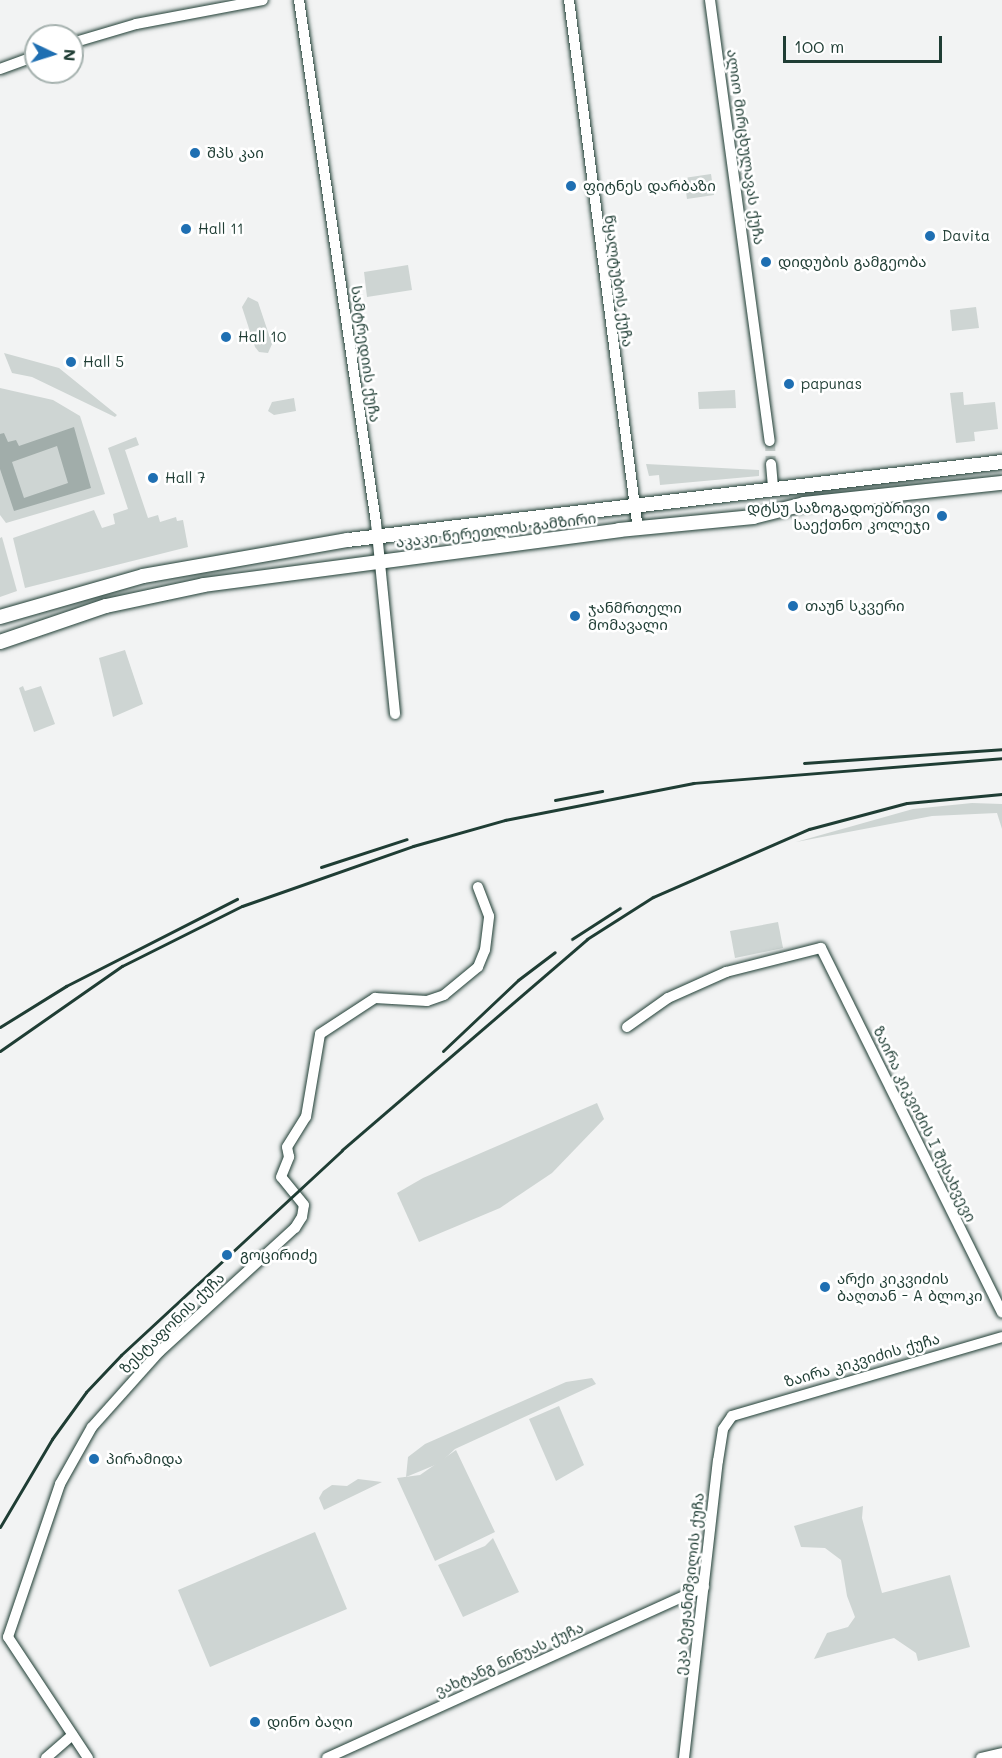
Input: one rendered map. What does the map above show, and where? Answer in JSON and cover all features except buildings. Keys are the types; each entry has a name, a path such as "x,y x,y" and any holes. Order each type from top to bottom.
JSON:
{"main road":[{"name":"აკაკი წერეთლის გამზირი","path":"0,617 168,570 377,536 1002,462"},
{"name":"აკაკი წერეთლის გამზირი","path":"0,642 68,617 152,595 381,562 753,517 804,504 1002,483"}],"street":[{"path":"84,39 136,24 263,0"},
{"name":"სამტრედიის ქუჩა","path":"299,0 381,562 395,714"},
{"name":"წყალტუბოს ქუჩა","path":"568,0 638,530"},
{"name":"ალიო მირცხულავას ქუჩა","path":"710,0 770,441"},
{"path":"0,69 24,60"},
{"path":"771,464 773,489"},
{"name":"ზესტაფონის ქუჩა","path":"88,1758 8,1637 60,1484 92,1427 159,1352 295,1228 304,1205 281,1177 288,1157 287,1147 306,1117 320,1034 375,998 426,1001 444,995 478,967 485,950 489,916 478,887"},
{"name":"ზაირა კიკვიძის I შესახვევი","path":"627,1027 668,998 726,972 820,948 1002,1312"},
{"name":"ზაირა კიკვიძის ქუჩა","path":"732,1416 1002,1337"},
{"name":"ეკა ბეჟანიშვილის ქუჩა","path":"684,1758 721,1438 732,1416"},
{"name":"ვახტანგ ნინუას ქუჩა","path":"327,1758 704,1587"},
{"path":"46,1758 72,1735"},
{"path":"981,1758 1002,1753"}],"shaded area":[{"path":"711,174 714,195 687,199 684,178"},
{"path":"408,265 412,290 367,297 364,272"},
{"path":"248,297 258,302 272,344 268,353 259,352 255,347 242,307"},
{"path":"976,307 979,328 952,331 950,310"},
{"path":"4,353 59,368 117,415 115,417 32,377 12,373"},
{"path":"0,388 53,400 80,416 105,494 6,523 0,515"},
{"path":"735,390 736,408 699,409 698,392"},
{"path":"963,392 964,405 995,402 998,429 974,432 975,441 956,443 950,393"},
{"path":"294,398 296,411 274,415 268,411 272,402"},
{"path":"74,427 91,488 14,511 0,469 0,434 4,433 8,442 16,440 19,446","holes":["57,446 68,483 24,498 12,462"]},
{"path":"136,437 139,445 125,450 148,518 158,515 160,522 176,517 177,521 183,520 188,547 25,588 13,538 94,510 102,528 115,524 113,514 128,509 108,448"},
{"path":"646,464 759,470 759,476 660,485 659,475 649,476"},
{"path":"2,537 17,591 0,597 0,538"},
{"path":"125,650 143,704 113,717 99,658"},
{"path":"23,686 25,691 41,686 55,724 34,732 19,688"},
{"path":"972,803 1002,804 1002,829 997,813 932,816 796,842 913,809"},
{"path":"778,922 783,948 735,958 730,931"},
{"path":"597,1103 604,1119 552,1173 500,1208 419,1242 397,1193 423,1178"},
{"path":"592,1378 596,1384 455,1449 440,1463 406,1477 408,1457 425,1444 566,1382"},
{"path":"559,1406 584,1465 556,1481 529,1419"},
{"path":"456,1450 495,1532 435,1561 397,1478 420,1475"},
{"path":"358,1479 382,1482 324,1510 319,1498 323,1491 332,1485 347,1486"},
{"path":"863,1506 862,1518 882,1593 950,1575 970,1647 918,1661 916,1653 894,1638 814,1659 827,1633 848,1627 855,1617 847,1596 841,1560 825,1548 801,1547 794,1526"},
{"path":"315,1532 347,1609 210,1667 178,1590"},
{"path":"493,1538 519,1592 463,1617 438,1565 485,1546"}],"tunnel":[{"path":"770,441 771,464"}],"railway":[{"path":"804,763 1002,749"},
{"path":"0,1051 122,966 242,906 413,846 505,820 693,783 1002,758"},
{"path":"555,800 602,791"},
{"path":"0,1527 52,1439 86,1392 121,1355 342,1150 587,939 653,897 809,829 907,803 1002,794"},
{"path":"321,867 407,839"},
{"path":"0,1027 66,986 237,899"},
{"path":"572,939 620,908"},
{"path":"443,1051 518,980 555,952"}],"place":[{"name":"შპს კაი","path":"195,153"},
{"name":"ფიტნეს დარბაზი","path":"571,186"},
{"name":"Hall 11","path":"186,229"},
{"name":"Davita","path":"930,236"},
{"name":"დიდუბის გამგეობა","path":"766,262"},
{"name":"Hall 10","path":"226,337"},
{"name":"Hall 5","path":"71,362"},
{"name":"papunas","path":"789,384"},
{"name":"Hall 7","path":"153,478"},
{"name":"დტსუ საზოგადოებრივი საექთნო კოლეჯი","path":"942,516"},
{"name":"თაუნ სკვერი","path":"793,606"},
{"name":"ჯანმრთელი მომავალი","path":"575,616"},
{"name":"გოცირიძე","path":"227,1255"},
{"name":"არქი კიკვიძის ბაღთან - A ბლოკი","path":"825,1287"},
{"name":"პირამიდა","path":"94,1459"},
{"name":"დინო ბაღი","path":"255,1722"}]}
